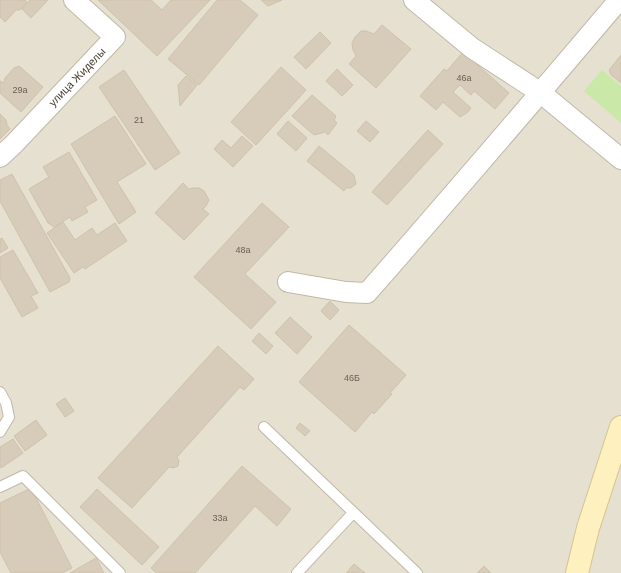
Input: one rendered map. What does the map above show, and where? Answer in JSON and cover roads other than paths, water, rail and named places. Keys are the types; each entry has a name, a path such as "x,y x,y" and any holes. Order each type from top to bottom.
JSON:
{"main road":[{"path":"577,573 588,528 621,427"}],"street":[{"name":"улица Жиделы","path":"0,156 14,144 115,37 74,0"},
{"path":"414,0 472,48 541,93 621,159"},
{"path":"288,282 346,292 368,293 541,93 619,0"}],"lane":[{"path":"0,392 6,403 9,417 0,432"},
{"path":"264,427 417,573"},
{"path":"0,487 23,476 120,573"},
{"path":"297,573 353,513"}]}
